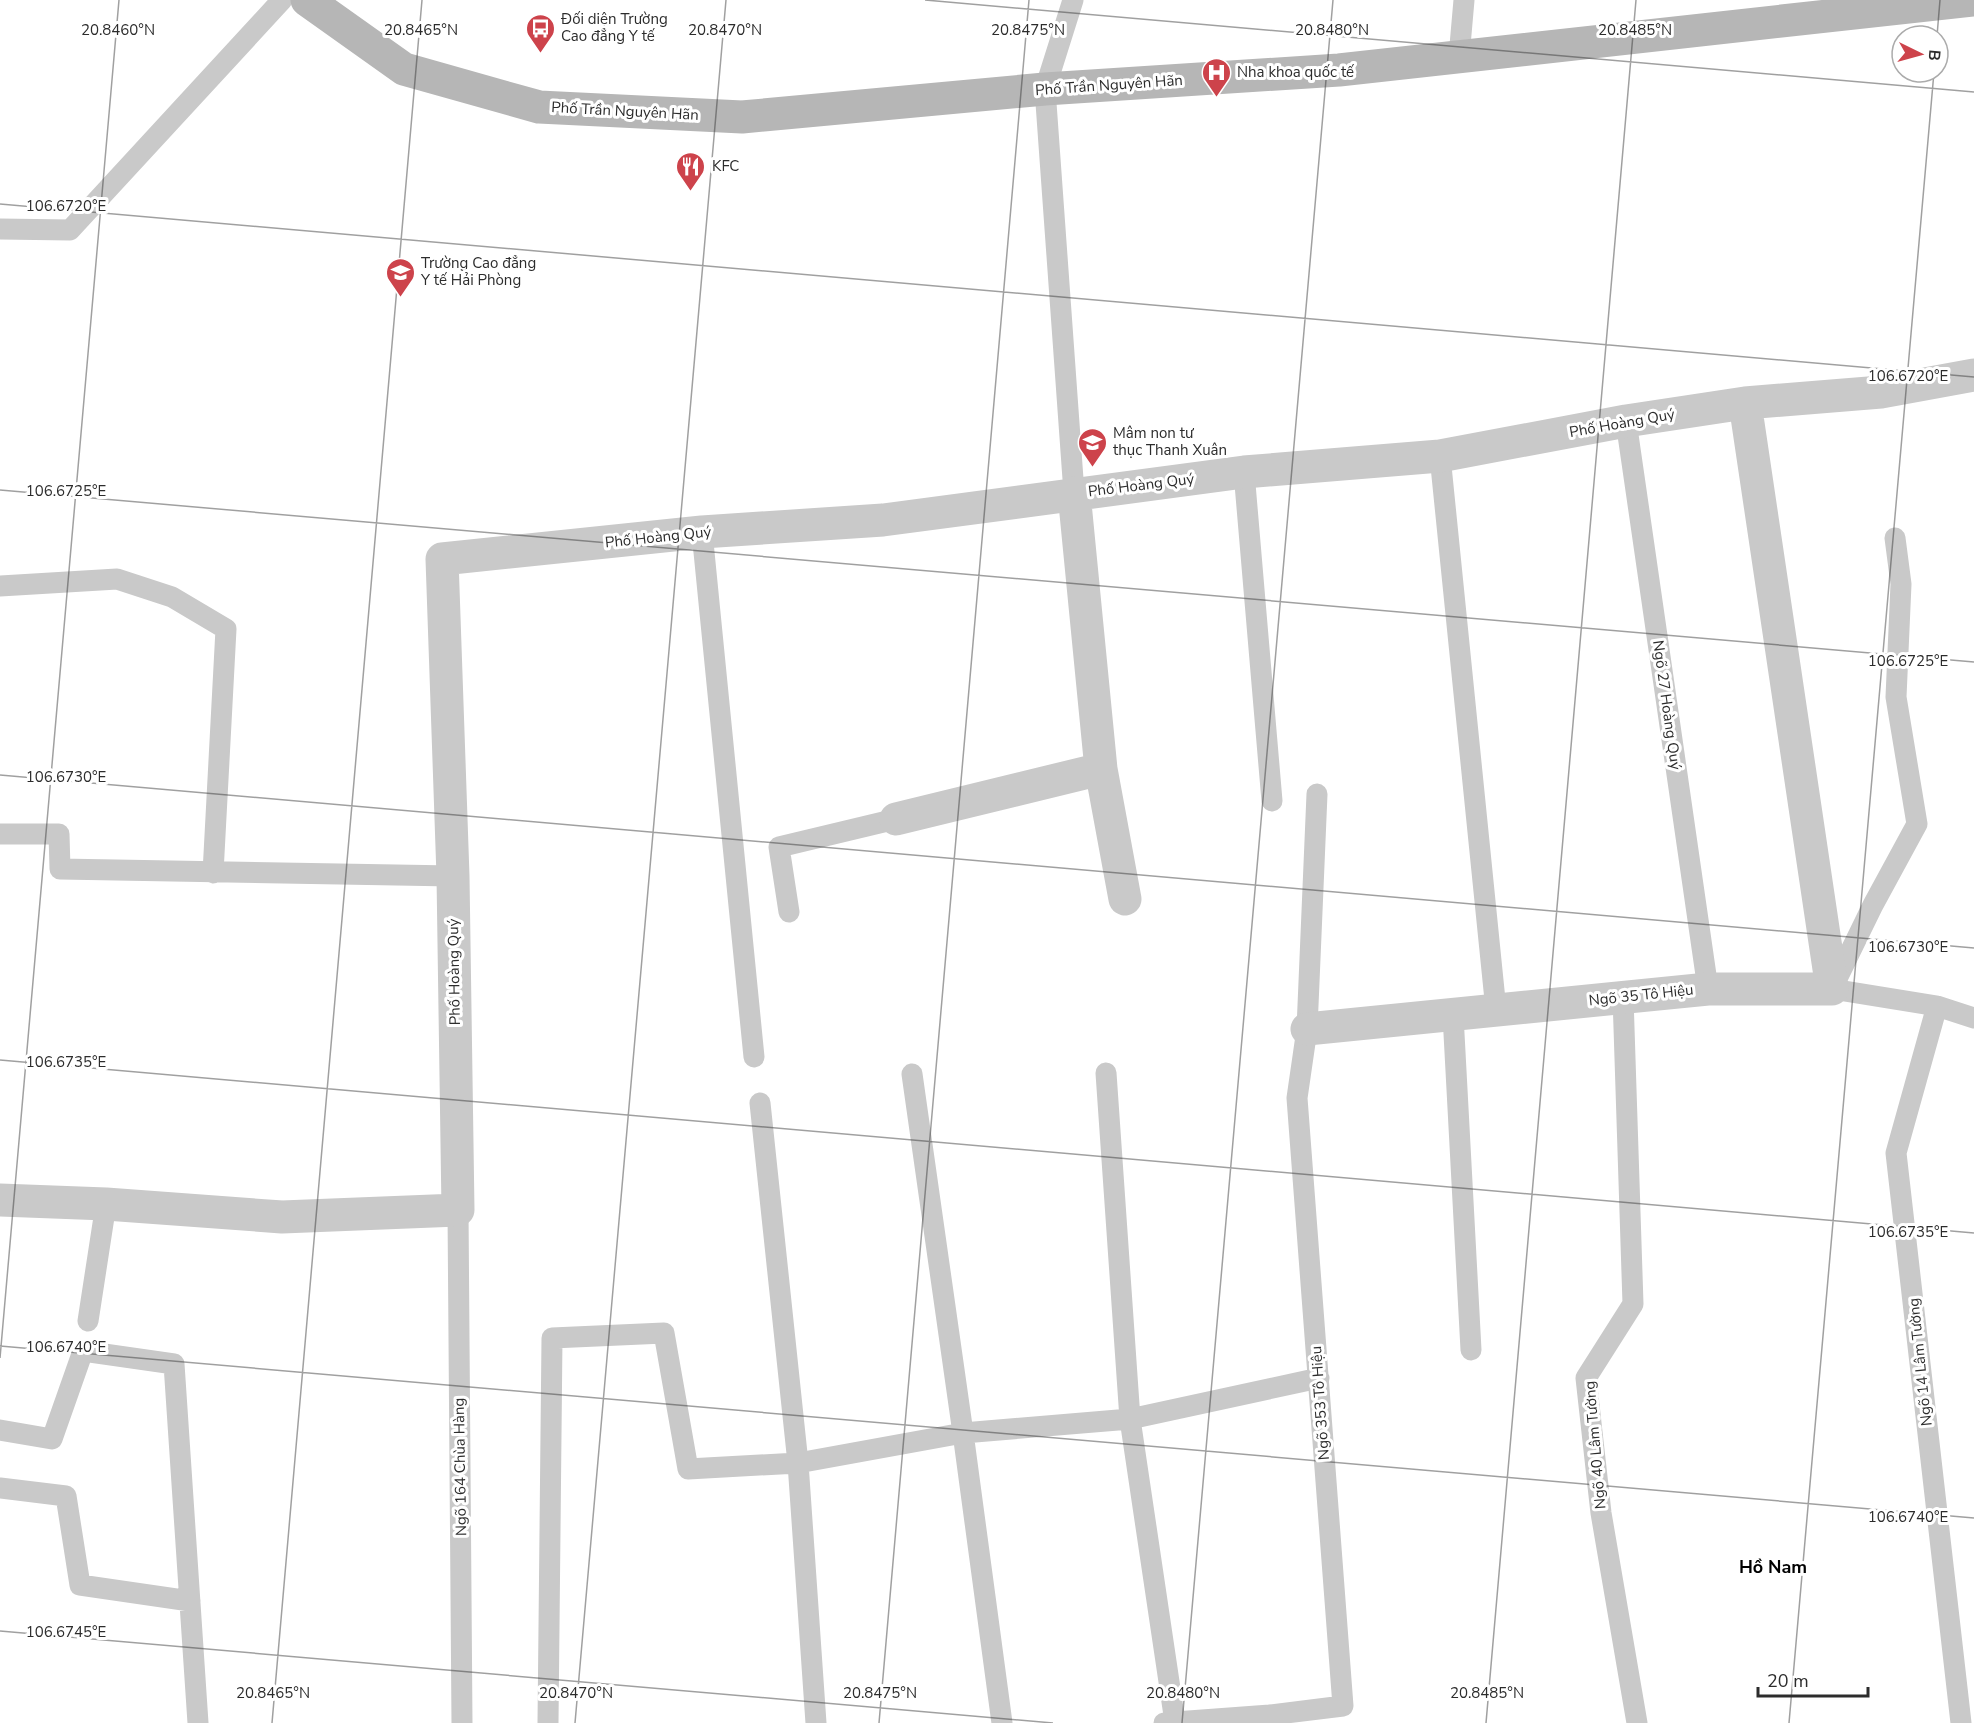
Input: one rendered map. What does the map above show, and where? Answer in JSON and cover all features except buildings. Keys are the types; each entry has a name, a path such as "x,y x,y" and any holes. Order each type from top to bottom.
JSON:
{"main road":[{"name":"Phố Trần Nguyên Hãn","path":"307,0 404,69 539,107 742,117 1045,89 1339,70 1972,0"}],"street":[{"name":"Phố Hoàng Quý","path":"458,1210 453,876 442,559 702,532 883,520 1244,472 1440,456 1626,421 1745,403 1881,392 1974,375"},
{"path":"1745,403 1832,989"},
{"path":"1074,494 1101,769 1125,899"},
{"path":"896,819 1101,769"},
{"name":"Ngõ 35 Tô Hiệu","path":"1306,1029 1708,989 1832,989"},
{"path":"0,1200 106,1204 282,1217 458,1210"}],"lane":[{"path":"0,229 70,231 282,0"},
{"path":"1073,0 1045,89 1074,494"},
{"path":"1459,57 1464,0"},
{"name":"Ngõ 27 Hoàng Quý","path":"1626,421 1708,989"},
{"path":"1440,456 1496,1010"},
{"path":"1244,472 1272,801"},
{"path":"702,532 754,1057"},
{"path":"1832,989 1873,905 1917,824 1896,697 1901,584 1895,538"},
{"path":"0,585 117,579 172,597 226,629 213,873"},
{"name":"Ngõ 353 Tô Hiệu","path":"1271,1719 1343,1706 1297,1098 1306,1029 1317,794"},
{"path":"789,912 779,846 896,819"},
{"path":"0,834 59,834 60,869 453,876"},
{"name":"Ngõ 35 Tô Hiệu","path":"1832,989 1937,1006 1974,1018"},
{"name":"Ngõ 40 Lâm Tường","path":"1623,997 1633,1304 1586,1378 1601,1513 1637,1723"},
{"name":"Ngõ 14 Lâm Tường","path":"1937,1006 1896,1153 1960,1723"},
{"path":"1453,1015 1471,1350"},
{"path":"1106,1073 1130,1419 1169,1722 1271,1719"},
{"path":"912,1074 1002,1723"},
{"path":"760,1103 798,1463 816,1723"},
{"path":"88,1321 106,1204"},
{"name":"Ngõ 164 Chùa Hàng","path":"458,1210 462,1723"},
{"path":"548,1723 552,1338 664,1334 688,1469 798,1463 963,1433 1130,1419 1318,1378"},
{"path":"0,1430 52,1439 83,1351 174,1364 198,1723"},
{"path":"0,1488 66,1496 80,1585 190,1601"}],"place":[{"name":"Đối diện Trường Cao đẳng Y tế","path":"540,54"},
{"name":"Nha khoa quốc tế","path":"1216,98"},
{"name":"KFC","path":"691,192"},
{"name":"Trường Cao đẳng Y tế Hải Phòng","path":"400,298"},
{"name":"Mâm non tư thục Thanh Xuân","path":"1092,468"}],"district":[{"name":"Hồ Nam","path":"1773,1567"}]}
